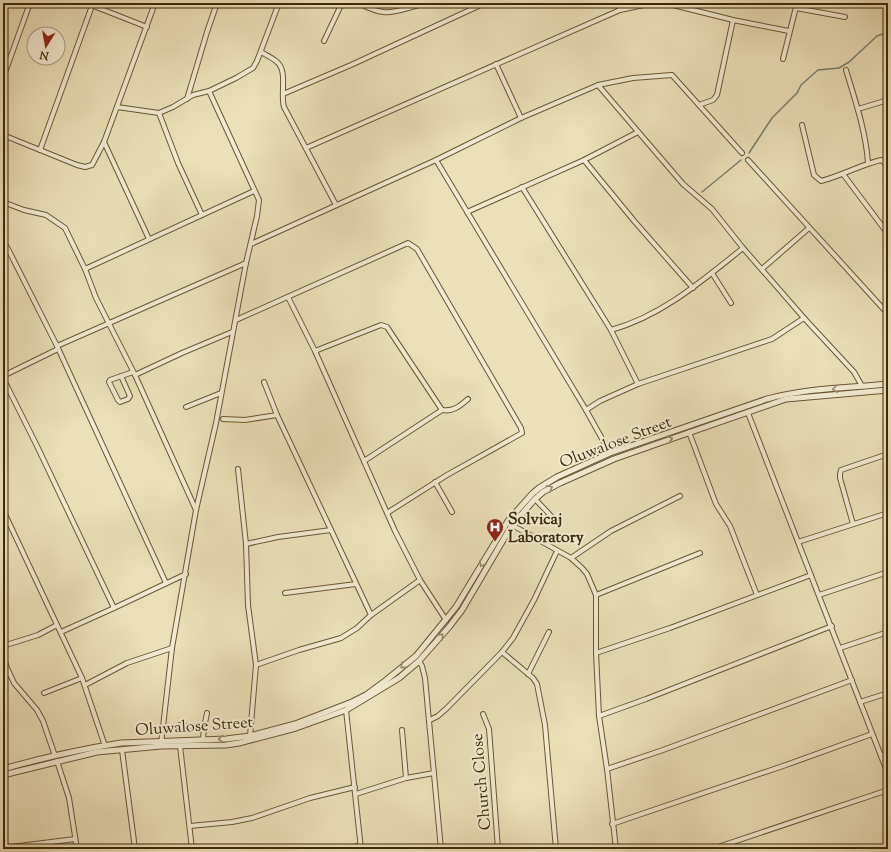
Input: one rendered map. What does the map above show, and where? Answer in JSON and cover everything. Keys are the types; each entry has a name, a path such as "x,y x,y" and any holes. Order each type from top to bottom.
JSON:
{"street":[{"path":"3,77 30,3"},
{"path":"86,3 93,4 146,27"},
{"path":"3,135 76,165 85,167 92,165 104,142 155,3"},
{"path":"187,99 217,3"},
{"path":"117,107 159,113 173,107 193,95 209,91 253,68 261,52 279,3"},
{"path":"324,41 342,3"},
{"path":"358,3 373,11 390,13 419,5"},
{"path":"283,94 351,66 485,3"},
{"path":"618,3 620,10"},
{"path":"306,148 620,10 653,3"},
{"path":"665,3 733,20 789,31"},
{"path":"783,60 797,3"},
{"path":"40,150 93,4"},
{"path":"796,8 845,17"},
{"path":"699,105 713,100 717,95 733,20"},
{"path":"261,52 277,61 282,68 282,98 284,107 336,206"},
{"path":"496,64 521,118"},
{"path":"846,70 858,109 868,155 868,163"},
{"path":"251,244 436,160 521,118 598,85 633,78 672,76 742,153"},
{"path":"598,85 683,184 712,209 743,248 804,318 851,368 862,386"},
{"path":"161,743 172,648 196,510 216,423 232,332 236,320 259,200 209,91"},
{"path":"858,109 888,100"},
{"path":"159,113 178,163 202,215"},
{"path":"802,125 814,175 821,181 843,174 868,163 883,161 888,168"},
{"path":"467,212 584,160 638,132"},
{"path":"104,142 150,239"},
{"path":"436,160 586,410 610,453"},
{"path":"584,160 635,222 693,288"},
{"path":"748,160 888,314"},
{"path":"843,174 888,234"},
{"path":"522,187 611,330 638,384"},
{"path":"85,269 254,191"},
{"path":"3,202 24,210 46,215 65,228 85,269 96,298 134,373 196,510"},
{"path":"762,269 809,228"},
{"path":"3,242 8,248 57,348 166,583"},
{"path":"236,320 408,244 417,249 522,430 522,433 435,482 387,513"},
{"path":"611,330 640,320 693,288 743,248"},
{"path":"114,608 3,377 108,323 246,263"},
{"path":"712,273 731,303"},
{"path":"288,297 315,351 395,531 420,580 446,620"},
{"path":"586,410 600,400 638,384 772,340 804,318"},
{"path":"315,351 384,325 387,327 442,410"},
{"path":"122,376 130,396 128,400 120,402 109,382 122,376 134,373 232,332"},
{"path":"264,382 277,415 372,615"},
{"name":"Oluwalose Street","path":"3,775 56,758 122,750 161,743 180,746 226,745 239,743 296,728 346,710 400,678 419,661 462,610 512,525 535,498 543,492 594,468 689,432 704,424 767,399 786,394 888,384"},
{"name":"Oluwalose Street","path":"6,769 105,746 250,736 295,724 345,706 366,694 416,656 456,607 508,521 532,494 557,477 610,453 704,424 748,413 786,399 806,396 888,390"},
{"path":"186,407 221,393"},
{"path":"364,461 442,410 453,410 468,399"},
{"path":"748,413 832,626 888,774"},
{"path":"223,419 245,420 277,415"},
{"path":"689,432 716,504 730,526 757,595"},
{"path":"853,524 840,478 841,470 888,454"},
{"path":"238,470 246,544 248,605 256,665 250,736"},
{"path":"435,482 452,512"},
{"path":"571,558 611,531 680,496"},
{"path":"535,498 552,517"},
{"path":"3,510 82,678 105,746"},
{"path":"798,542 888,513"},
{"path":"512,525 571,558 587,574 596,595 596,653 599,716 607,769 616,849"},
{"path":"246,544 278,537 331,530"},
{"path":"430,720 438,716 447,708 502,652 534,600 557,551"},
{"path":"596,595 700,553"},
{"path":"819,595 888,572"},
{"path":"61,632 186,574"},
{"path":"596,653 670,628 811,574"},
{"path":"256,665 299,650 341,638 357,628 372,615 420,580"},
{"path":"285,594 356,584"},
{"path":"3,646 38,635 57,625"},
{"path":"599,716 832,626"},
{"path":"528,674 549,632"},
{"path":"840,648 888,632"},
{"path":"85,685 128,663 172,648"},
{"path":"502,652 535,680 544,725 556,849"},
{"path":"3,655 14,683 37,710 43,721 69,798 77,849"},
{"path":"419,661 425,678 430,720 441,849"},
{"path":"44,693 82,678"},
{"path":"607,769 663,750 852,680"},
{"path":"860,702 888,693"},
{"path":"346,710 356,794 360,847 348,849"},
{"path":"203,740 207,713"},
{"name":"Church Close","path":"483,714 489,729 498,849"},
{"path":"180,725 204,728"},
{"path":"402,730 406,778"},
{"path":"612,824 872,734"},
{"path":"180,746 192,849"},
{"path":"122,750 135,849"},
{"path":"881,756 888,753"},
{"path":"3,761 6,769"},
{"path":"356,794 406,778 434,773"},
{"path":"190,826 232,822 252,818 310,798 355,787"},
{"path":"712,849 888,790"},
{"path":"3,848 75,839"},
{"path":"634,849 650,849"}],"waterway":[{"path":"749,153 772,118 797,93 801,85 818,70 839,68 849,62 877,36 888,32"},
{"path":"702,192 741,160"}],"place":[{"name":"Solvicaj Laboratory","path":"495,542"}]}
